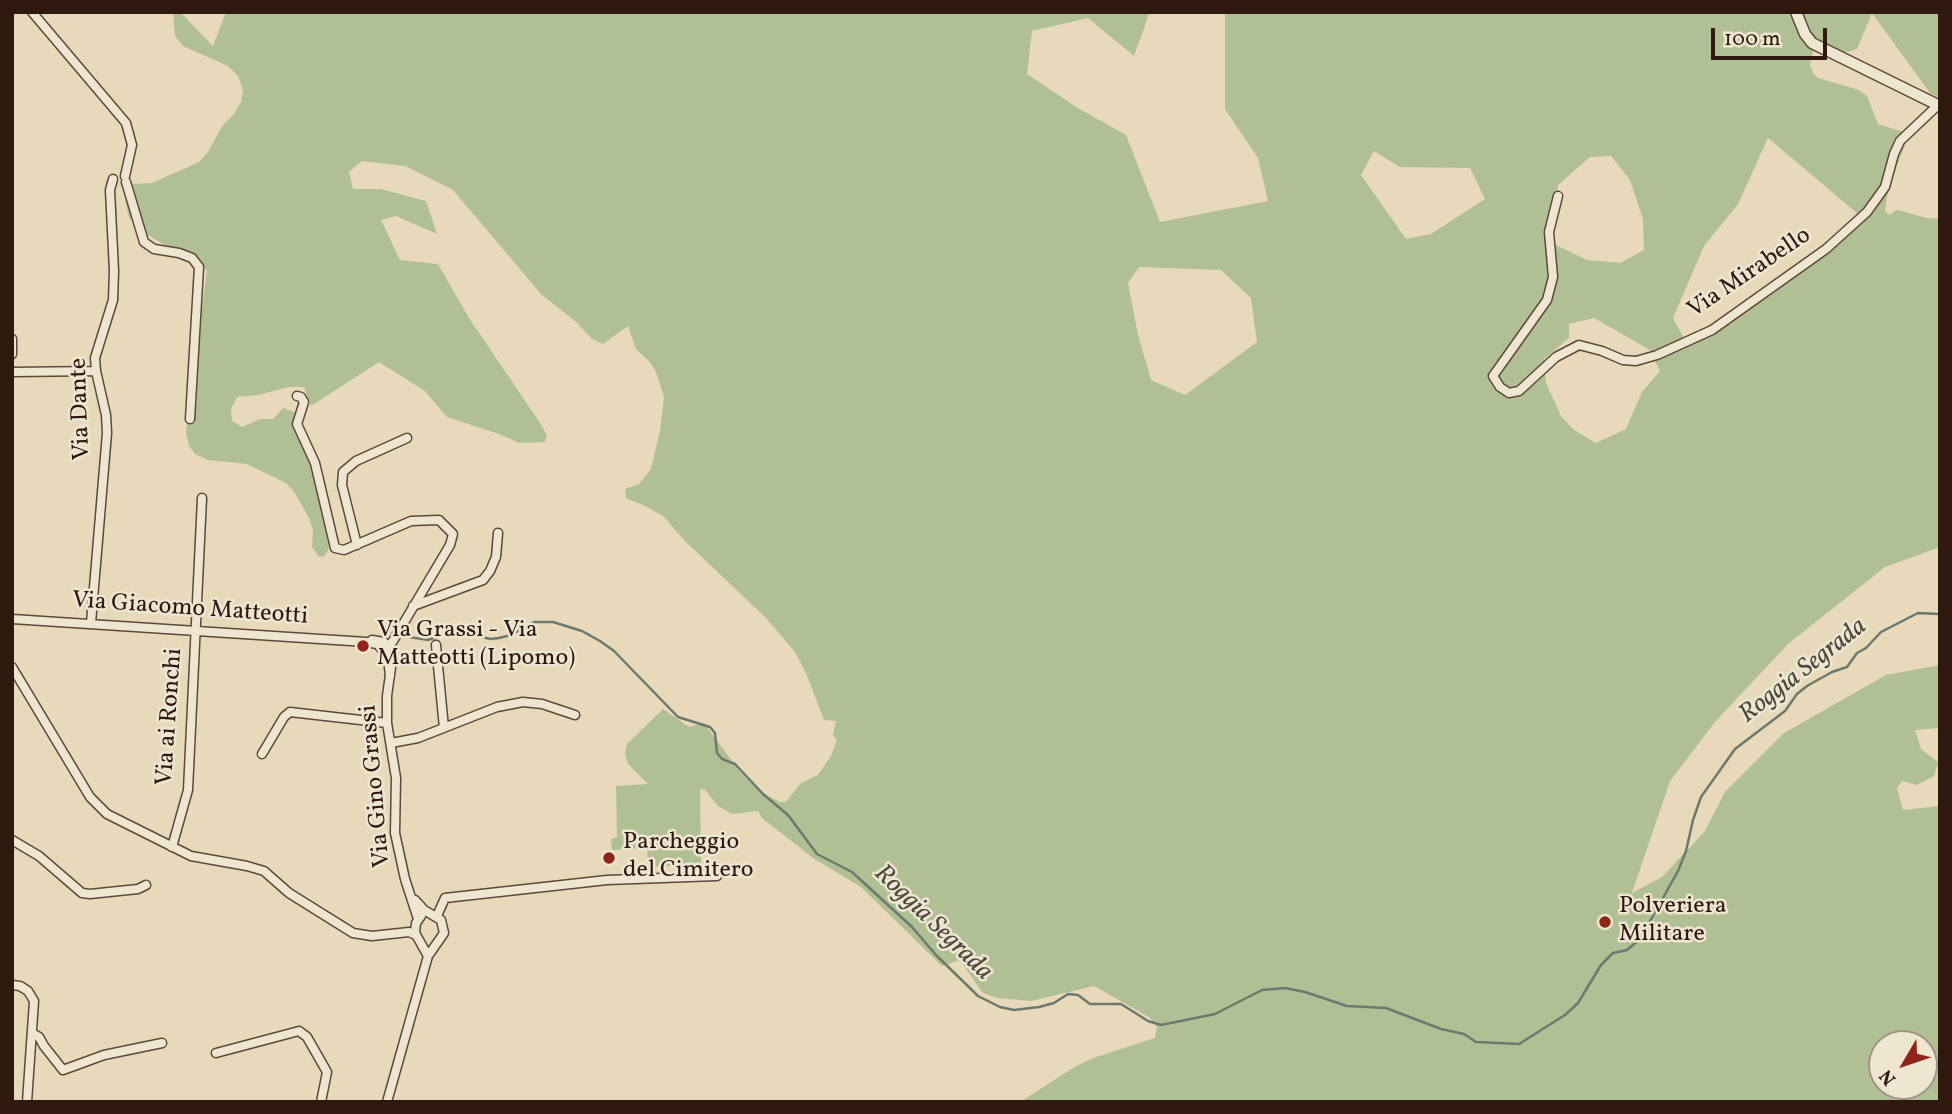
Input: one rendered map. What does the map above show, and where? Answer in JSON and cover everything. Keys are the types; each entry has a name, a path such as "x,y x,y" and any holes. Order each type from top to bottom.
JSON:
{"street":[{"path":"32,12 123,117 132,145 121,182 144,242 154,249 192,258 199,267 190,419"},
{"name":"Via Mirabello","path":"1558,196 1549,232 1553,277 1546,300 1493,376 1500,387 1510,393 1518,391 1556,357 1579,345 1623,360 1636,361 1657,355 1712,330 1826,249 1867,212 1885,187 1900,141 1939,106 1812,43 1796,12"},
{"name":"Via Dante","path":"92,623 107,433 95,358 114,294 111,195 121,182"},
{"path":"12,339 12,354"},
{"path":"12,372 96,371"},
{"path":"297,396 304,402 297,422 298,427 315,463 334,546 341,551 411,521 436,519 451,531 453,536 387,649"},
{"path":"357,545 342,485 343,472 350,464 407,438"},
{"name":"Via ai Ronchi","path":"172,847 188,790 202,498"},
{"path":"413,606 483,580 490,572 496,556 498,533"},
{"name":"Via Giacomo Matteotti","path":"12,619 366,642 387,649"},
{"path":"436,645 444,728"},
{"name":"Via Gino Grassi","path":"387,649 390,676 387,723 396,778 395,832 418,919"},
{"path":"12,667 94,803 107,814 191,856 264,871 289,893 353,933 372,936 415,934 426,943 436,942"},
{"path":"391,743 418,738 497,707 523,702 542,704 575,715"},
{"path":"262,754 290,712 387,723"},
{"path":"12,840 39,856 82,893 138,889 146,885"},
{"path":"428,956 415,934 418,919 434,915 445,898 607,880 717,876"},
{"name":"Via Gino Grassi","path":"410,891 419,905 434,915"},
{"path":"387,1102 428,956 442,937 444,926 434,915"},
{"path":"12,985 20,986 32,995 34,1001 27,1102"},
{"path":"216,1053 299,1031 307,1037 327,1072 321,1102"},
{"path":"32,1033 40,1037 63,1070 104,1055 162,1043"}],"green space":[{"path":"173,12 180,12 213,46 226,12 1154,12 1149,14 1134,56 1088,18 1032,31 1027,74 1076,107 1126,135 1160,222 1268,201 1258,158 1225,109 1225,12 1940,12 1940,98 1930,93 1872,13 1857,49 1840,54 1819,44 1813,52 1810,65 1818,78 1859,90 1867,96 1878,124 1907,133 1906,143 1889,184 1885,211 1889,215 1897,210 1940,219 1940,547 1885,567 1788,644 1715,722 1670,781 1632,893 1662,877 1705,831 1725,792 1784,733 1886,675 1940,665 1940,728 1915,730 1921,749 1938,762 1934,776 1917,785 1902,781 1897,788 1903,810 1940,806 1940,1102 1020,1102 1076,1066 1155,1038 1157,1027 1149,1017 1094,986 1031,1001 997,998 982,992 960,960 942,966 861,887 813,858 762,818 758,811 732,814 718,806 705,790 700,789 701,865 648,867 647,848 612,850 611,839 617,837 616,786 648,784 628,764 625,754 627,744 663,709 689,727 704,723 741,773 766,795 780,802 786,802 801,783 818,775 831,756 837,740 833,735 836,721 824,720 795,652 766,618 686,542 663,516 626,498 625,489 639,484 651,469 660,431 664,397 656,372 636,349 628,326 603,344 591,338 576,322 541,294 453,190 405,166 362,161 349,172 353,189 381,189 426,201 437,234 396,216 381,220 400,260 438,264 469,318 540,423 547,435 545,442 519,443 447,417 425,391 379,362 311,406 304,387 289,387 237,397 231,409 232,421 242,427 260,419 273,419 283,408 305,416 298,430 313,458 329,548 324,557 318,556 312,547 313,530 309,518 286,483 247,464 208,460 195,454 189,446 186,432 207,270 148,235 129,218 125,199 133,184 152,183 199,162 241,102 243,90 238,76 228,66 183,46 175,36","holes":["1768,138 1864,219 1687,344 1673,318 1704,246 1738,204","1374,151 1400,167 1470,168 1485,199 1431,234 1406,239 1361,175","1611,156 1630,180 1643,219 1644,250 1620,263 1587,260 1552,243 1558,185 1590,157","1139,267 1221,270 1251,298 1257,342 1185,395 1151,380 1138,335 1128,283","1594,318 1650,350 1660,371 1642,392 1626,429 1596,443 1574,430 1561,416 1546,383 1544,359 1569,338 1569,324"]}],"waterway":[{"name":"Roggia Segrada","path":"403,636 428,640 456,630 490,639 511,635 534,622 553,622 582,631 600,641 614,651 678,717 710,727 715,733 717,753 722,759 735,764 763,794 788,815 817,854 852,872 912,927 978,996 1000,1007 1014,1010 1039,1007 1054,1003 1068,994 1078,995 1090,1004 1121,1004 1148,1021 1161,1025 1215,1014 1262,990 1285,988 1347,1006 1386,1008 1441,1029 1464,1034 1476,1042 1519,1044 1565,1015 1578,1003 1601,965 1613,953 1627,950 1640,939 1678,871 1701,797 1735,749 1785,711 1797,694 1807,686 1847,667 1857,653 1866,648 1881,632 1918,613 1940,614"}],"place":[{"name":"Via Grassi - Via Matteotti (Lipomo)","path":"363,646"},
{"name":"Parcheggio del Cimitero","path":"609,858"},
{"name":"Polveriera Militare","path":"1605,922"}]}
